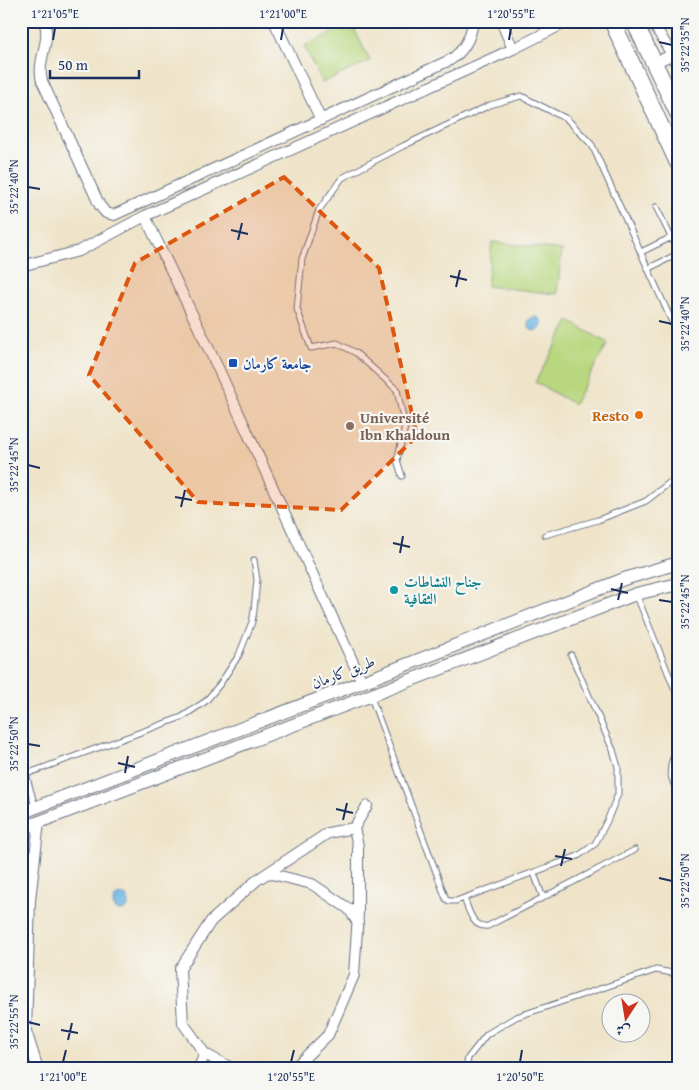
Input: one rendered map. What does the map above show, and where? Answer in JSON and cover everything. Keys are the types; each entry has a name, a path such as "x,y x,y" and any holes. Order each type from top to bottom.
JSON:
{"highway":[{"path":"612,21 678,163"},
{"path":"634,21 678,113"}],"street":[{"path":"44,21 46,31 40,66 42,81 100,206 106,213 110,214 118,214 450,60 457,56 467,44 473,21"},
{"path":"274,21 321,120"},
{"path":"501,21 513,49"},
{"path":"21,266 79,251 145,216 513,49 569,21"},
{"path":"652,21 675,54 678,68"},
{"path":"654,63 675,54"},
{"path":"145,216 222,377 362,682"},
{"name":"طريق كارمان","path":"21,813 624,579 678,563"},
{"path":"21,829 636,594 678,584"},
{"path":"233,1069 205,1054 183,1022 180,969 211,921 256,880 328,834 354,828 368,806"},
{"path":"38,1069 26,1031 26,898 39,822"},
{"path":"292,1069 328,1035 354,974 358,923 358,846 354,828"},
{"path":"268,873 312,884 349,909 358,923"},
{"path":"198,1069 205,1054"}],"lane":[{"path":"402,476 397,460 404,427 397,390 356,352 337,343 311,348 296,309 302,259 319,210 342,178 404,146 490,105 521,96 567,119 592,145 678,335"},
{"path":"649,268 678,253 656,207"},
{"path":"641,252 678,234"},
{"path":"544,536 598,520 646,501 678,476"},
{"path":"24,775 182,717 206,700 220,684 239,656 252,622 257,580 254,560"},
{"path":"636,594 678,697"},
{"path":"371,696 446,899 452,902 578,856 594,844 607,821 618,794 618,767 613,750 571,655"},
{"path":"678,750 670,770 671,778 678,793"},
{"path":"21,768 35,807"},
{"path":"464,898 474,921 483,927 488,926 635,850"},
{"path":"534,873 542,898"},
{"path":"466,1069 468,1058 487,1034 516,1017 656,970 678,974"}],"highlighted area":[{"path":"284,177 379,268 417,436 341,510 198,502 89,375 135,263"}],"green space":[{"path":"352,24 370,61 322,83 304,46"},
{"path":"492,242 562,250 557,294 487,286"},
{"path":"569,321 608,343 574,404 535,382"}],"water":[{"path":"535,317 540,319 542,324 540,329 535,331 530,329 528,324 530,319"},
{"path":"118,895 124,895 129,900 127,909 118,911 113,906 113,900"}],"place":[{"name":"جامعة كارمان","path":"233,363"},
{"name":"Resto","path":"639,415"},
{"name":"Université Ibn Khaldoun","path":"350,426"},
{"name":"جناح النشاطات الثقافية","path":"394,590"}]}
